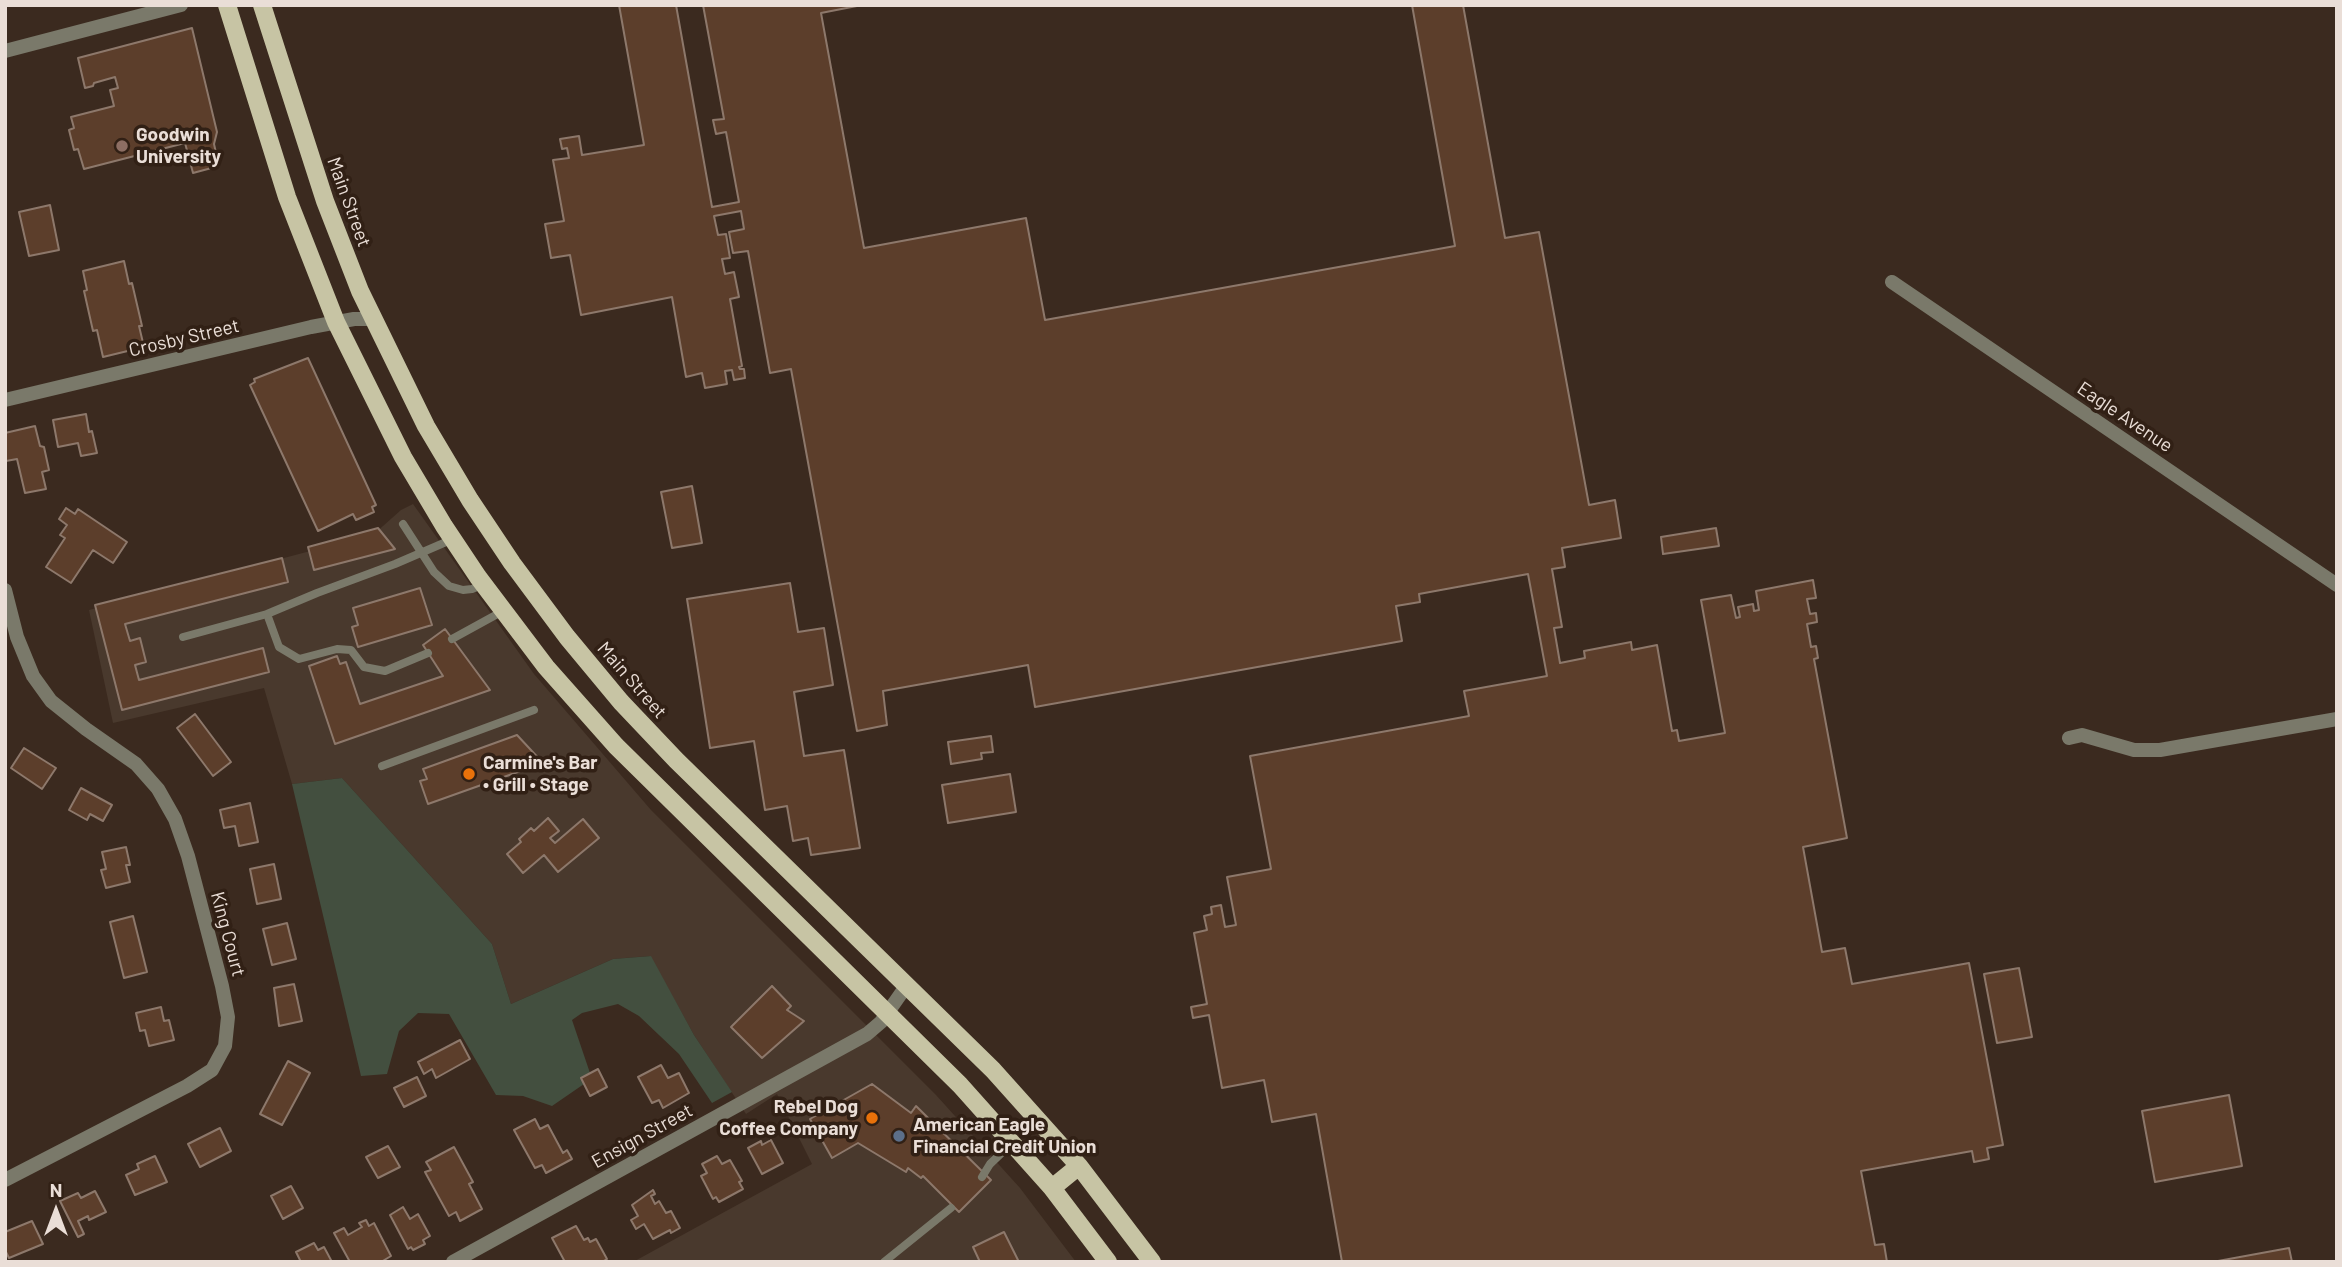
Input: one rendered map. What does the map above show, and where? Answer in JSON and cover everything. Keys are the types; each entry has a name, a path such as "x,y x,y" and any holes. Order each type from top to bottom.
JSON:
{"main road":[{"path":"227,5 287,197 336,322 388,428 453,539 484,584 562,686 616,747 960,1085 1052,1188 1108,1262"},
{"name":"Main Street","path":"262,5 331,220 373,319 414,402 456,477 512,563 579,652 621,702 676,760 1000,1077 1079,1166 1152,1262"},
{"path":"1052,1188 1079,1166"}],"street":[{"path":"5,51 181,5"},
{"name":"Eagle Avenue","path":"1892,282 2337,585"},
{"name":"Crosby Street","path":"5,400 336,322 373,319"},
{"name":"King Court","path":"5,590 11,639 51,701 86,730 136,764 158,789 175,819 188,856 228,1017 225,1046 212,1070 187,1086 5,1180"},
{"path":"2069,738 2082,735 2134,750 2160,750 2337,719"},
{"name":"Ensign Street","path":"453,1262 867,1034 876,1027 907,985"}],"lane":[{"path":"402,524 434,572 449,586 463,590 484,584"},
{"path":"183,637 267,614 453,539"},
{"path":"452,639 503,611"},
{"path":"267,614 279,647 299,659 337,649 351,650 364,667 385,671 428,653"},
{"path":"383,766 534,710"},
{"path":"982,1177 990,1164 1013,1142"},
{"path":"884,1262 951,1208"}],"shaded area":[{"path":"413,504 534,674 651,810 936,1095 1020,1188 1076,1262 633,1262 812,1164 777,1094 746,1114 694,1035 650,956 613,959 511,1004 492,944 342,778 292,784 264,688 113,723 89,610 374,534 401,510"}],"green space":[{"path":"342,778 492,944 511,1004 613,959 651,956 694,1035 732,1092 712,1103 679,1054 639,1016 618,1004 582,1013 572,1020 590,1073 584,1084 552,1106 523,1096 496,1095 449,1014 418,1013 399,1031 387,1074 361,1076 292,784"}],"building":[{"path":"619,5 676,5 712,207 739,202 726,132 716,134 713,120 724,119 703,5 862,5 821,13 864,248 1026,218 1045,320 1455,246 1412,5 1463,5 1505,238 1539,232 1589,505 1615,500 1621,538 1562,548 1565,567 1552,569 1562,627 1554,628 1560,663 1585,658 1584,651 1631,642 1632,650 1657,645 1672,731 1677,730 1679,741 1725,733 1701,600 1731,595 1736,618 1740,617 1738,607 1753,604 1754,611 1759,610 1756,591 1813,580 1816,598 1807,599 1810,614 1816,613 1817,622 1807,624 1811,647 1816,646 1818,658 1814,659 1847,838 1803,847 1822,952 1845,948 1852,984 1969,963 2003,1145 1987,1148 1989,1159 1974,1162 1972,1151 1861,1171 1875,1245 1884,1244 1887,1262 1342,1262 1316,1114 1272,1122 1264,1080 1222,1088 1209,1015 1193,1018 1191,1007 1207,1004 1194,933 1207,930 1204,916 1212,914 1211,907 1221,905 1225,927 1236,925 1227,877 1271,869 1250,756 1469,716 1464,691 1547,676 1528,574 1419,594 1420,602 1396,606 1402,641 1035,707 1028,665 883,691 887,725 857,731 791,369 770,373 748,251 733,253 729,232 744,229 741,211 714,216 718,235 726,234 730,258 722,259 725,274 734,272 739,297 730,299 742,366 739,367 744,369 745,378 734,380 732,370 725,371 727,384 705,388 702,373 686,377 672,297 581,315 570,255 551,258 545,224 564,221 553,160 569,158 567,148 562,149 560,139 579,136 582,155 644,145"},
{"path":"192,28 217,132 214,144 219,166 193,173 185,143 84,169 78,149 74,150 69,130 74,128 71,117 114,106 110,90 118,88 115,77 85,88 78,58"},
{"path":"50,205 59,250 29,256 19,212"},
{"path":"124,261 142,326 139,326 144,347 103,357 97,330 93,331 84,291 87,290 83,271"},
{"path":"308,358 376,505 372,507 374,512 356,520 353,514 318,531 250,385 255,382 254,379"},
{"path":"86,414 97,453 81,456 78,443 58,447 53,420"},
{"path":"35,426 40,446 44,447 49,470 42,472 46,489 25,493 17,459 6,461 5,433"},
{"path":"692,486 702,543 672,548 661,492"},
{"path":"66,508 75,514 78,509 127,542 113,563 93,550 71,583 46,567 65,538 60,535 67,525 59,519"},
{"path":"378,528 395,549 314,570 308,547"},
{"path":"1716,528 1719,546 1663,554 1661,537"},
{"path":"282,558 288,582 125,624 130,641 140,638 146,662 135,665 139,680 263,648 269,672 122,710 95,605"},
{"path":"790,583 798,632 824,628 833,685 794,692 804,756 844,750 860,848 811,855 808,838 793,841 787,806 765,810 754,741 710,748 687,599"},
{"path":"420,588 432,625 358,647 352,627 358,625 353,608"},
{"path":"445,629 490,690 335,744 309,666 337,656 340,664 346,662 360,704 443,676 423,645"},
{"path":"195,714 231,762 213,776 177,728"},
{"name":"Carmine's Bar • Grill • Stage","path":"517,735 543,763 428,804 420,781 427,779 423,769"},
{"path":"991,736 993,752 981,753 982,759 951,764 948,742"},
{"path":"24,748 56,768 42,789 11,768"},
{"path":"1010,774 1016,812 948,823 942,785"},
{"path":"81,788 112,805 103,821 90,814 87,820 69,810"},
{"path":"250,803 258,842 239,846 235,826 224,828 220,810"},
{"path":"548,818 559,831 550,838 555,843 583,819 599,838 558,872 544,855 523,873 507,854 521,842 519,839 531,828 534,831"},
{"path":"126,847 130,882 106,888 101,870 106,869 102,852"},
{"path":"274,864 281,899 257,904 250,869"},
{"path":"133,916 147,972 124,978 110,922"},
{"path":"287,923 296,959 272,965 263,929"},
{"path":"2019,968 2032,1037 1997,1043 1984,974"},
{"path":"294,984 302,1021 279,1026 274,988"},
{"path":"772,986 791,1006 787,1010 804,1021 762,1058 731,1027"},
{"path":"161,1007 164,1021 169,1020 174,1040 149,1046 145,1030 140,1031 136,1013"},
{"path":"460,1040 470,1059 436,1078 432,1069 424,1074 418,1062"},
{"path":"288,1061 310,1073 282,1125 260,1114"},
{"path":"661,1065 668,1078 679,1073 689,1093 663,1108 659,1100 652,1103 638,1077"},
{"path":"598,1069 607,1087 590,1096 581,1078"},
{"path":"417,1077 426,1096 404,1107 394,1088"},
{"path":"872,1084 911,1113 916,1106 991,1180 959,1212 923,1176 921,1178 908,1168 906,1172 858,1143 832,1158 810,1119"},
{"path":"2229,1095 2242,1166 2155,1182 2142,1111"},
{"path":"535,1119 540,1129 548,1125 563,1153 567,1150 572,1159 546,1173 542,1165 535,1168 514,1130"},
{"path":"220,1128 231,1151 200,1167 188,1144"},
{"path":"771,1140 783,1163 762,1174 748,1148 761,1141 762,1145"},
{"path":"388,1146 400,1167 378,1178 366,1157"},
{"path":"454,1147 473,1182 469,1184 482,1209 460,1221 456,1212 449,1216 425,1172 431,1170 426,1162"},
{"path":"155,1156 167,1182 135,1195 126,1175 139,1169 137,1164"},
{"path":"717,1156 722,1164 730,1160 742,1181 739,1182 743,1189 719,1202 716,1197 713,1199 701,1176 707,1173 702,1164"},
{"path":"291,1186 303,1208 283,1219 271,1196"},
{"path":"653,1190 655,1194 651,1196 655,1204 659,1201 666,1213 671,1211 680,1228 653,1239 644,1224 636,1229 631,1220 638,1216 632,1205"},
{"path":"95,1191 106,1212 89,1220 88,1216 78,1221 84,1234 78,1237 60,1201 78,1193 81,1198"},
{"path":"403,1207 410,1219 418,1214 430,1236 423,1240 425,1244 413,1250 411,1247 408,1249 390,1215"},
{"path":"366,1220 369,1226 374,1223 391,1256 381,1262 350,1262 334,1233 344,1228 348,1235 362,1227 359,1223"},
{"path":"32,1221 43,1244 9,1258 5,1250 5,1232"},
{"path":"576,1226 584,1240 588,1238 590,1242 596,1239 607,1259 602,1262 565,1262 552,1238"},
{"path":"1004,1232 1019,1262 980,1262 973,1247"},
{"path":"314,1243 318,1250 324,1247 332,1262 301,1262 296,1252"},
{"path":"2289,1248 2292,1262 2218,1262 2218,1261"}],"place":[{"name":"Goodwin University","path":"122,146"},
{"name":"Carmine's Bar • Grill • Stage","path":"469,774"},
{"name":"Rebel Dog Coffee Company","path":"872,1118"},
{"name":"American Eagle Financial Credit Union","path":"899,1136"}]}
